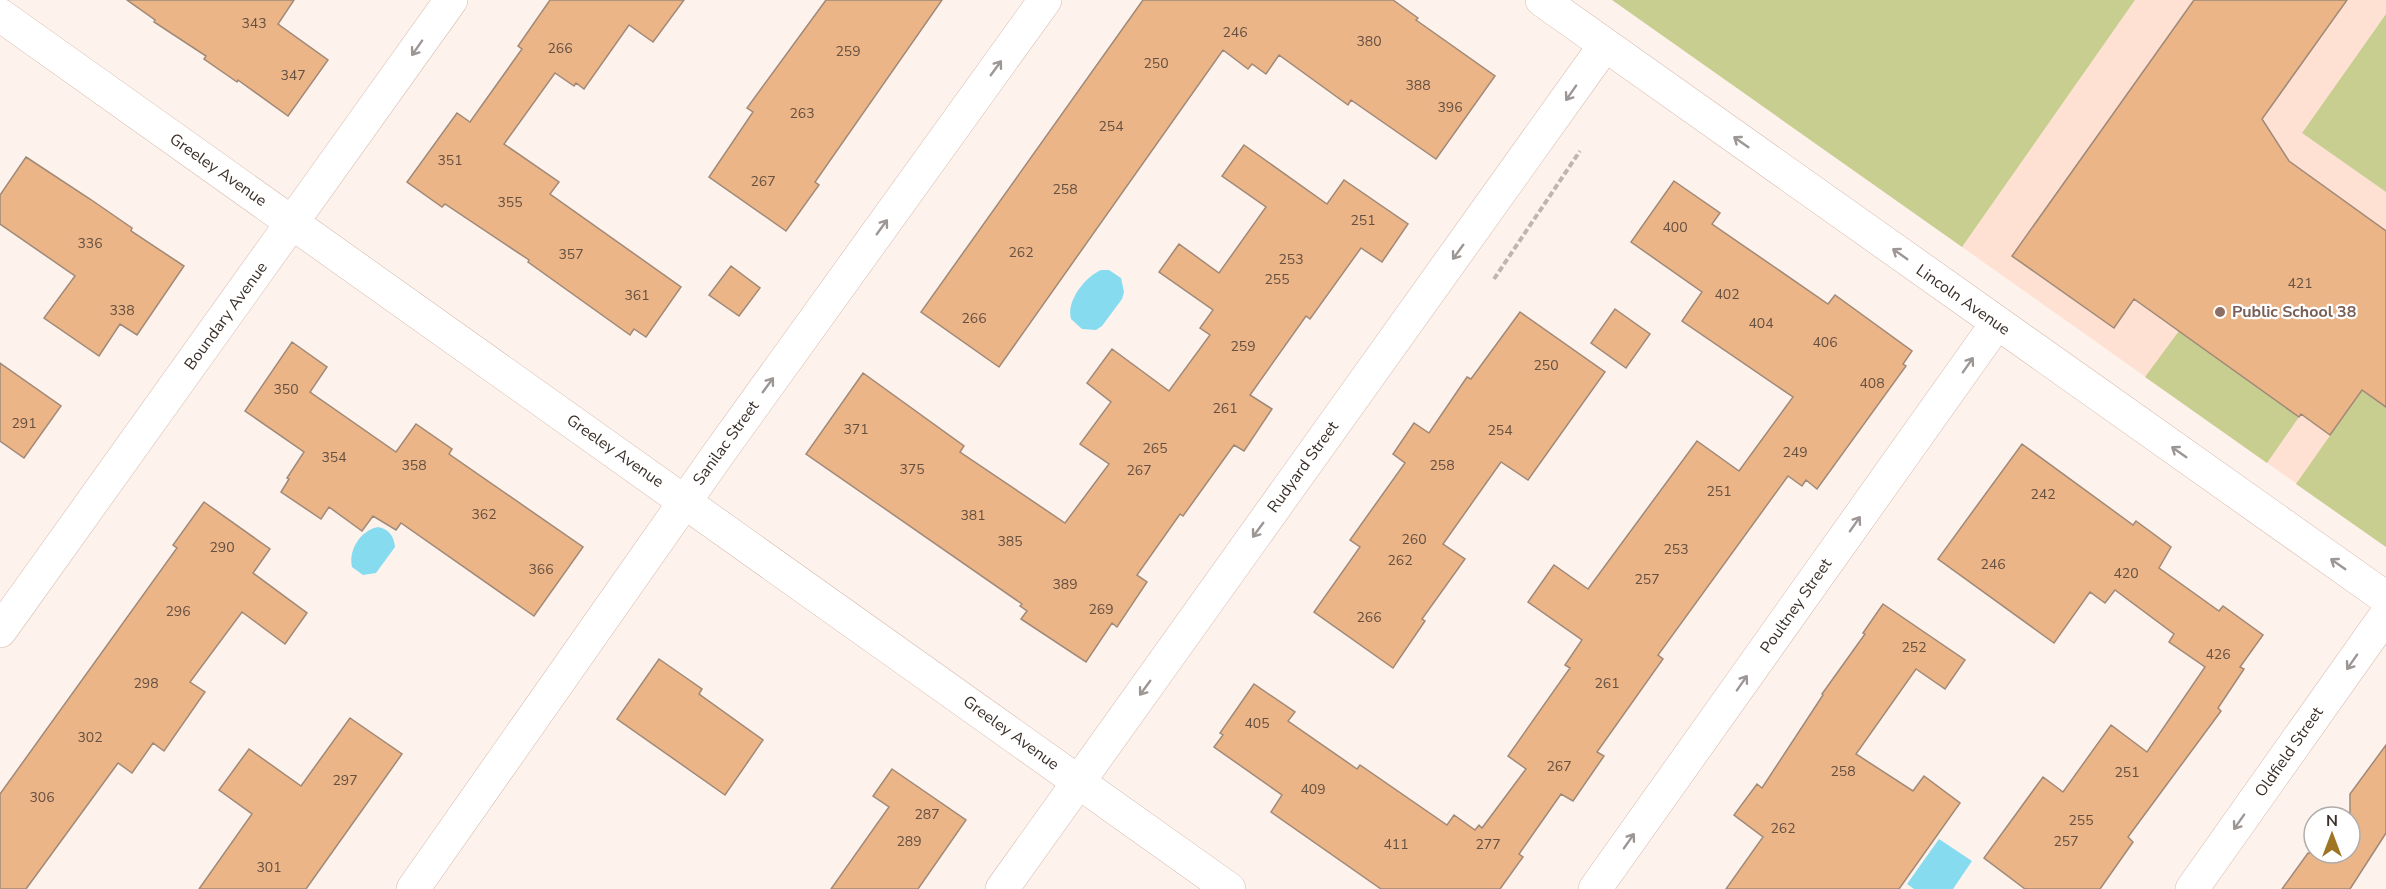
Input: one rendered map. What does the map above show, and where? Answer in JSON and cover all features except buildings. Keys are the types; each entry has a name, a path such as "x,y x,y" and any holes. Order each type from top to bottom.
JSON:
{"street":[{"name":"Boundary Avenue","path":"0,631 451,0"},
{"name":"Sanilac Street","path":"413,889 685,501 1045,0"},
{"name":"Lincoln Avenue","path":"1542,0 2386,598"},
{"name":"Greeley Avenue","path":"0,15 1229,889"},
{"name":"Rudyard Street","path":"1002,889 1605,45"},
{"name":"Poultney Street","path":"1595,889 1997,324"},
{"name":"Oldfield Street","path":"2192,889 2386,615"}],"path":[{"path":"1494,279 1581,150"}],"shaded area":[{"name":"Public School 38","path":"2135,0 2386,0 2386,14 2302,133 2386,192 2386,547 1962,247"}],"green space":[{"path":"1612,0 2135,0 1962,247"},
{"path":"2386,14 2386,192 2302,133"},
{"path":"2179,331 2299,417 2267,463 2145,377"},
{"path":"2362,390 2386,407 2386,547 2296,484"}],"water":[{"path":"1101,270 1109,270 1121,278 1124,292 1122,299 1102,326 1096,330 1082,329 1071,319 1071,305 1083,284"},
{"path":"378,527 390,534 395,547 376,573 363,575 352,567 352,554 361,536"},
{"path":"1939,839 1972,861 1953,889 1914,889 1907,884"}],"place":[{"name":"Public School 38","path":"2220,312"}]}
